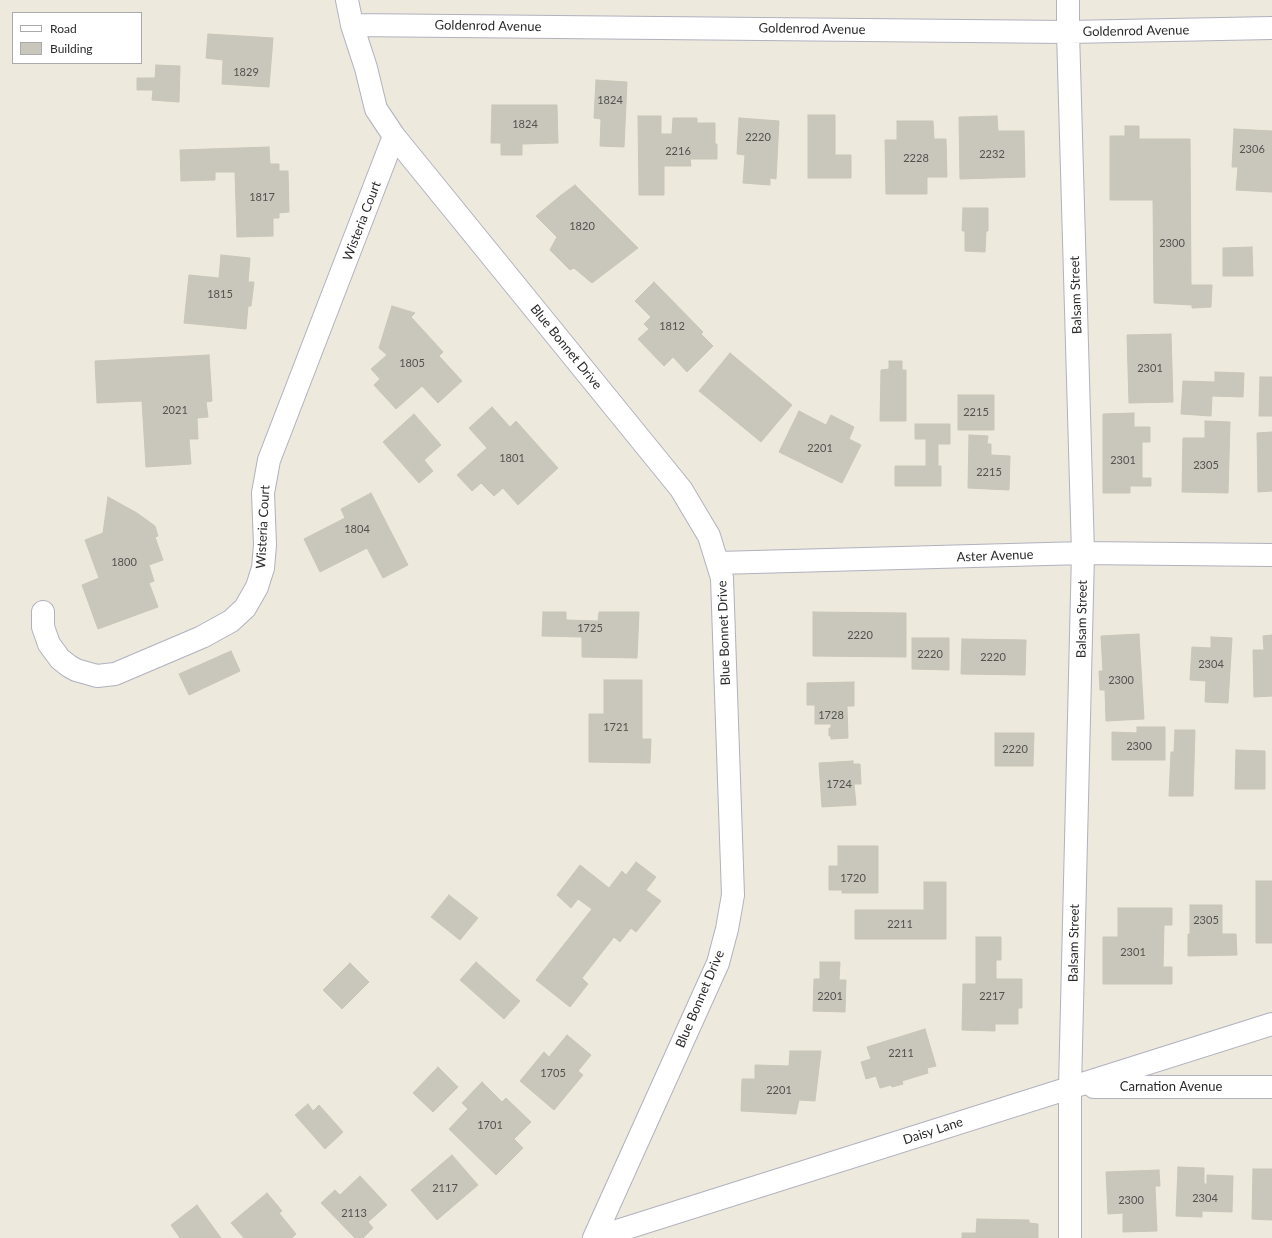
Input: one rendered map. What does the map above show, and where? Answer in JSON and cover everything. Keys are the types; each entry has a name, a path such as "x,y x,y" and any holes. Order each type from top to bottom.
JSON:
{"street":[{"name":"Blue Bonnet Drive","path":"347,0 352,25 366,68 376,109 394,136 681,489 709,536 722,578 733,896 727,929 718,963 595,1238"},
{"name":"Balsam Street","path":"1068,0 1083,553 1070,1087 1070,1238"},
{"name":"Goldenrod Avenue","path":"352,25 1068,32 1272,28"},
{"name":"Wisteria Court","path":"43,612 43,627 49,644 60,659 76,670 97,676 122,672 202,637 231,621 245,608 257,587 263,568 265,545 263,493 269,460 394,136"},
{"name":"Aster Avenue","path":"718,563 1083,553 1272,555"},
{"name":"Daisy Lane","path":"595,1238 1272,1024"},
{"name":"Carnation Avenue","path":"1070,1087 1272,1087"}],"building":[{"path":"208,34 273,38 269,87 222,84 223,60 206,58"},
{"path":"156,65 180,66 179,102 152,100 153,90 137,90 137,78 155,78"},
{"path":"596,80 627,82 624,147 600,146 601,119 594,118"},
{"path":"492,105 557,105 558,143 522,144 522,155 501,155 501,143 491,143"},
{"path":"808,115 835,115 835,155 851,155 851,178 808,178"},
{"path":"638,116 661,116 661,134 672,134 673,118 697,118 697,123 715,123 717,159 690,159 691,166 664,166 664,195 639,195"},
{"path":"997,116 998,131 1024,131 1025,177 960,179 959,117"},
{"path":"739,118 779,121 776,179 770,178 770,185 743,183 745,155 737,154"},
{"path":"897,121 933,121 934,139 946,139 947,177 927,177 927,194 886,194 885,140 897,140"},
{"path":"1125,126 1139,126 1139,139 1190,139 1191,285 1212,285 1211,307 1192,308 1192,305 1154,303 1153,200 1110,200 1110,136 1125,136"},
{"path":"1234,129 1272,131 1272,192 1236,190 1238,167 1232,167"},
{"path":"269,147 270,164 279,164 279,171 288,171 289,212 279,213 279,218 273,218 273,236 237,237 235,172 215,172 215,180 181,181 180,150"},
{"path":"575,185 638,248 592,283 574,268 570,270 550,250 557,237 536,216"},
{"path":"963,208 988,208 988,231 986,231 985,252 965,251 965,231 962,231"},
{"path":"1252,247 1253,276 1223,276 1223,248"},
{"path":"221,255 250,258 248,282 254,282 251,306 248,306 246,329 184,323 189,275 219,278"},
{"path":"654,282 703,332 701,334 713,346 687,372 673,357 664,366 638,339 649,329 644,324 651,317 635,301"},
{"path":"392,306 415,313 411,317 443,352 439,356 462,381 438,403 422,386 396,409 374,385 380,379 371,369 387,355 379,348"},
{"path":"1171,334 1173,402 1129,403 1127,335"},
{"path":"730,353 792,405 761,442 699,391"},
{"path":"209,355 212,401 206,402 208,417 197,418 198,439 189,439 191,464 146,467 142,401 97,403 95,361"},
{"path":"889,361 902,361 902,370 906,370 906,421 880,421 881,370 889,369"},
{"path":"1215,372 1244,373 1243,397 1212,396 1211,416 1181,414 1183,381 1215,382"},
{"path":"1260,377 1272,377 1272,416 1259,416"},
{"path":"958,395 994,395 994,430 958,430"},
{"path":"492,407 510,427 516,421 558,468 518,505 503,488 494,496 481,483 472,491 457,475 487,448 469,428"},
{"path":"799,411 826,425 831,415 854,427 849,439 861,445 842,483 779,452"},
{"path":"1134,413 1134,427 1150,427 1150,442 1142,442 1142,478 1151,478 1151,486 1130,486 1130,493 1103,493 1103,414"},
{"path":"414,414 441,445 424,460 433,471 419,483 383,442"},
{"path":"1205,421 1230,422 1228,493 1182,492 1183,438 1205,438"},
{"path":"915,424 950,424 950,444 938,444 938,466 941,466 941,486 895,486 895,466 926,466 926,439 915,439"},
{"path":"1272,432 1272,491 1258,492 1257,433"},
{"path":"969,435 988,436 987,444 991,444 991,455 1010,456 1009,490 968,488"},
{"path":"371,493 408,565 383,578 367,548 320,572 304,539 345,518 341,509"},
{"path":"108,497 137,513 155,526 158,536 155,537 163,560 149,565 154,581 149,583 158,607 98,629 82,585 99,578 85,540 103,533"},
{"path":"543,612 566,612 566,620 598,621 599,612 639,612 637,658 582,657 582,637 542,636"},
{"path":"813,612 906,613 906,657 813,656"},
{"path":"1139,634 1144,719 1106,721 1105,690 1100,690 1099,671 1103,671 1101,636"},
{"path":"1272,635 1272,696 1254,697 1253,650 1264,650 1263,636"},
{"path":"1211,637 1232,638 1228,703 1205,702 1206,681 1190,680 1192,647 1211,648"},
{"path":"912,638 949,638 949,670 912,669"},
{"path":"962,639 1026,640 1025,675 961,674"},
{"path":"231,651 240,671 189,695 179,674"},
{"path":"604,680 642,680 642,739 651,739 650,763 589,762 589,714 604,714"},
{"path":"854,682 854,706 847,706 848,738 831,739 831,736 829,736 829,728 831,728 831,724 815,724 815,705 807,705 807,683"},
{"path":"1137,727 1165,727 1165,760 1112,760 1112,732 1137,733"},
{"path":"1175,730 1195,730 1193,796 1169,796 1171,752 1174,752"},
{"path":"995,733 1034,733 1033,766 995,766"},
{"path":"1236,750 1265,751 1265,789 1235,789"},
{"path":"853,761 853,764 860,764 861,784 854,784 856,805 822,807 819,763"},
{"path":"838,846 878,846 878,893 842,893 842,890 829,890 829,866 838,866"},
{"path":"636,862 656,877 646,890 661,901 636,932 631,928 620,942 614,937 582,978 588,984 570,1007 536,980 592,909 578,899 571,908 557,895 580,865 609,888 622,871 626,875"},
{"path":"1256,881 1272,881 1272,943 1256,943"},
{"path":"924,882 946,882 946,939 855,939 855,910 924,910"},
{"path":"449,895 478,918 460,940 431,917"},
{"path":"1190,905 1222,905 1222,934 1236,934 1237,955 1188,956"},
{"path":"1118,908 1172,908 1172,925 1164,925 1163,967 1172,967 1172,984 1103,984 1103,937 1118,937"},
{"path":"976,937 1001,937 1001,960 996,960 996,979 1022,979 1022,1008 1018,1008 1018,1024 995,1024 995,1031 962,1030 963,984 976,984"},
{"path":"476,962 520,1001 504,1019 460,980"},
{"path":"820,962 840,962 839,980 846,980 845,1012 813,1011 814,979 820,979"},
{"path":"350,963 369,982 342,1009 323,990"},
{"path":"925,1029 936,1066 927,1068 928,1073 902,1081 903,1084 892,1087 891,1085 880,1088 876,1076 866,1079 861,1062 871,1059 867,1047"},
{"path":"567,1035 591,1055 578,1071 583,1075 554,1110 520,1081 544,1052 549,1057"},
{"path":"790,1051 821,1051 815,1101 799,1100 796,1114 741,1111 742,1079 755,1079 755,1065 789,1066"},
{"path":"438,1067 458,1087 433,1112 413,1093"},
{"path":"482,1082 502,1102 506,1098 531,1122 514,1139 523,1148 496,1175 449,1129 468,1109 462,1103"},
{"path":"308,1104 313,1111 319,1105 343,1132 325,1149 295,1115"},
{"path":"452,1155 478,1185 437,1220 411,1190"},
{"path":"1178,1167 1204,1168 1204,1184 1207,1184 1207,1175 1233,1176 1232,1212 1202,1211 1202,1217 1176,1216"},
{"path":"1253,1169 1272,1169 1272,1220 1252,1219"},
{"path":"1159,1170 1160,1186 1155,1186 1157,1231 1123,1232 1123,1213 1108,1214 1106,1172"},
{"path":"360,1176 387,1205 368,1222 373,1228 363,1238 355,1238 321,1203 335,1190 340,1195"},
{"path":"267,1193 282,1211 279,1213 296,1234 292,1238 244,1238 231,1223"},
{"path":"197,1205 221,1238 180,1238 171,1225"},
{"path":"977,1219 1029,1220 1029,1223 1038,1224 1038,1238 962,1238 962,1233 976,1233"}]}
